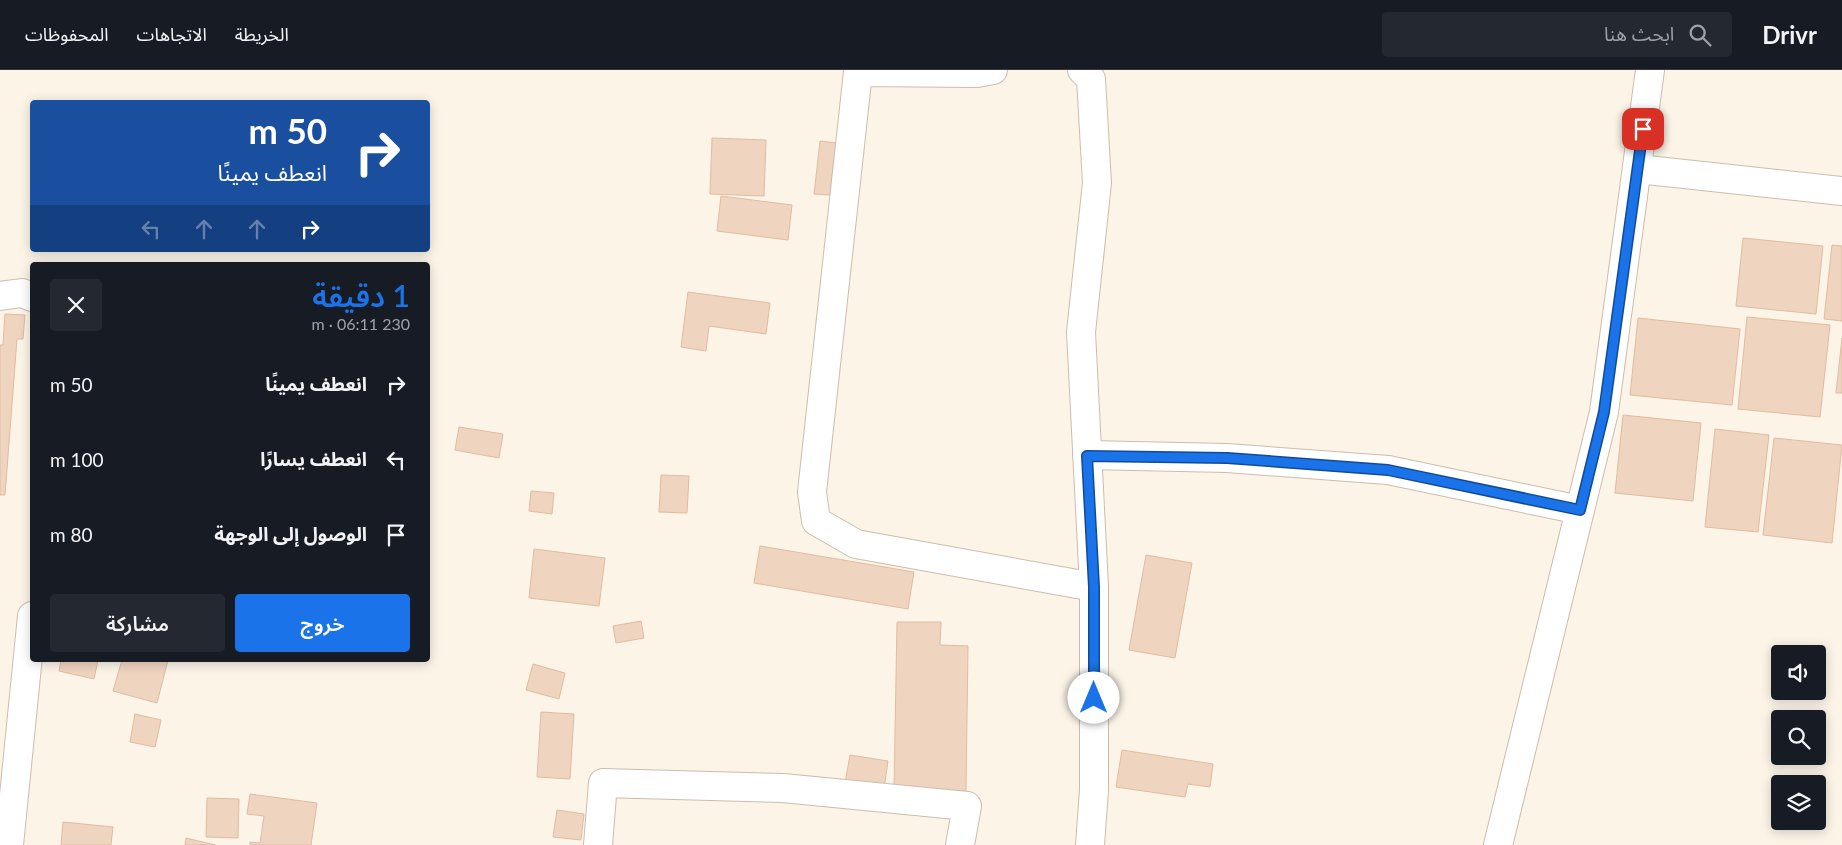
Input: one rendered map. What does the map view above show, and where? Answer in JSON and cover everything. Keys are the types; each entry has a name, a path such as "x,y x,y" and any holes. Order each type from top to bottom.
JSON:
{"street":[{"path":"993,70 977,73 858,72 812,492 816,522 856,544 1094,587"},
{"path":"1082,70 1091,79 1097,184 1081,332 1094,587 1094,790 1090,845"},
{"path":"1498,845 1604,412 1650,70"},
{"path":"1638,169 1842,191"},
{"path":"0,296 22,293 30,296"},
{"path":"1087,456 1227,458 1388,470 1580,510"},
{"path":"9,845 30,636"},
{"path":"598,845 603,782 783,788 967,806 960,845"}],"building":[{"path":"712,138 766,140 764,196 710,194"},
{"path":"820,141 836,143 830,195 814,194"},
{"path":"721,196 792,205 788,240 717,231"},
{"path":"1743,238 1823,246 1816,314 1736,306"},
{"path":"1832,245 1842,246 1842,321 1824,319"},
{"path":"688,292 770,303 766,334 709,326 706,351 681,347"},
{"path":"5,314 25,315 23,339 17,339 5,495 0,495 0,345 3,345"},
{"path":"1747,317 1830,325 1820,417 1738,409"},
{"path":"1638,318 1740,329 1732,405 1630,395"},
{"path":"1842,338 1842,393 1836,393"},
{"path":"1623,415 1701,423 1693,501 1615,493"},
{"path":"459,427 503,434 499,458 455,450"},
{"path":"1715,429 1769,435 1758,532 1705,527"},
{"path":"1774,438 1842,445 1832,543 1763,535"},
{"path":"661,475 689,476 687,513 659,512"},
{"path":"531,491 554,493 552,514 529,511"},
{"path":"760,546 914,572 908,609 754,583"},
{"path":"534,549 605,558 599,606 529,598"},
{"path":"1146,555 1192,563 1175,658 1129,650"},
{"path":"641,621 644,638 616,643 613,626"},
{"path":"897,622 941,622 940,645 968,646 966,791 894,790"},
{"path":"61,662 98,662 94,679 59,671"},
{"path":"121,662 167,662 157,703 113,691"},
{"path":"533,664 565,673 559,699 526,690"},
{"path":"541,712 574,714 570,779 537,777"},
{"path":"135,714 161,720 155,747 130,742"},
{"path":"1122,750 1213,764 1210,787 1188,784 1185,797 1116,787"},
{"path":"850,755 888,761 884,789 845,783"},
{"path":"250,794 317,803 311,845 250,845 250,842 260,843 264,816 247,814"},
{"path":"207,798 239,799 238,838 206,837"},
{"path":"557,810 584,814 581,840 553,837"},
{"path":"63,822 113,827 111,845 61,845"},
{"path":"186,838 215,845 185,845"}],"route":[{"path":"1094,698 1094,587 1087,456 1227,458 1388,470 1580,510 1604,412 1643,129"}]}
